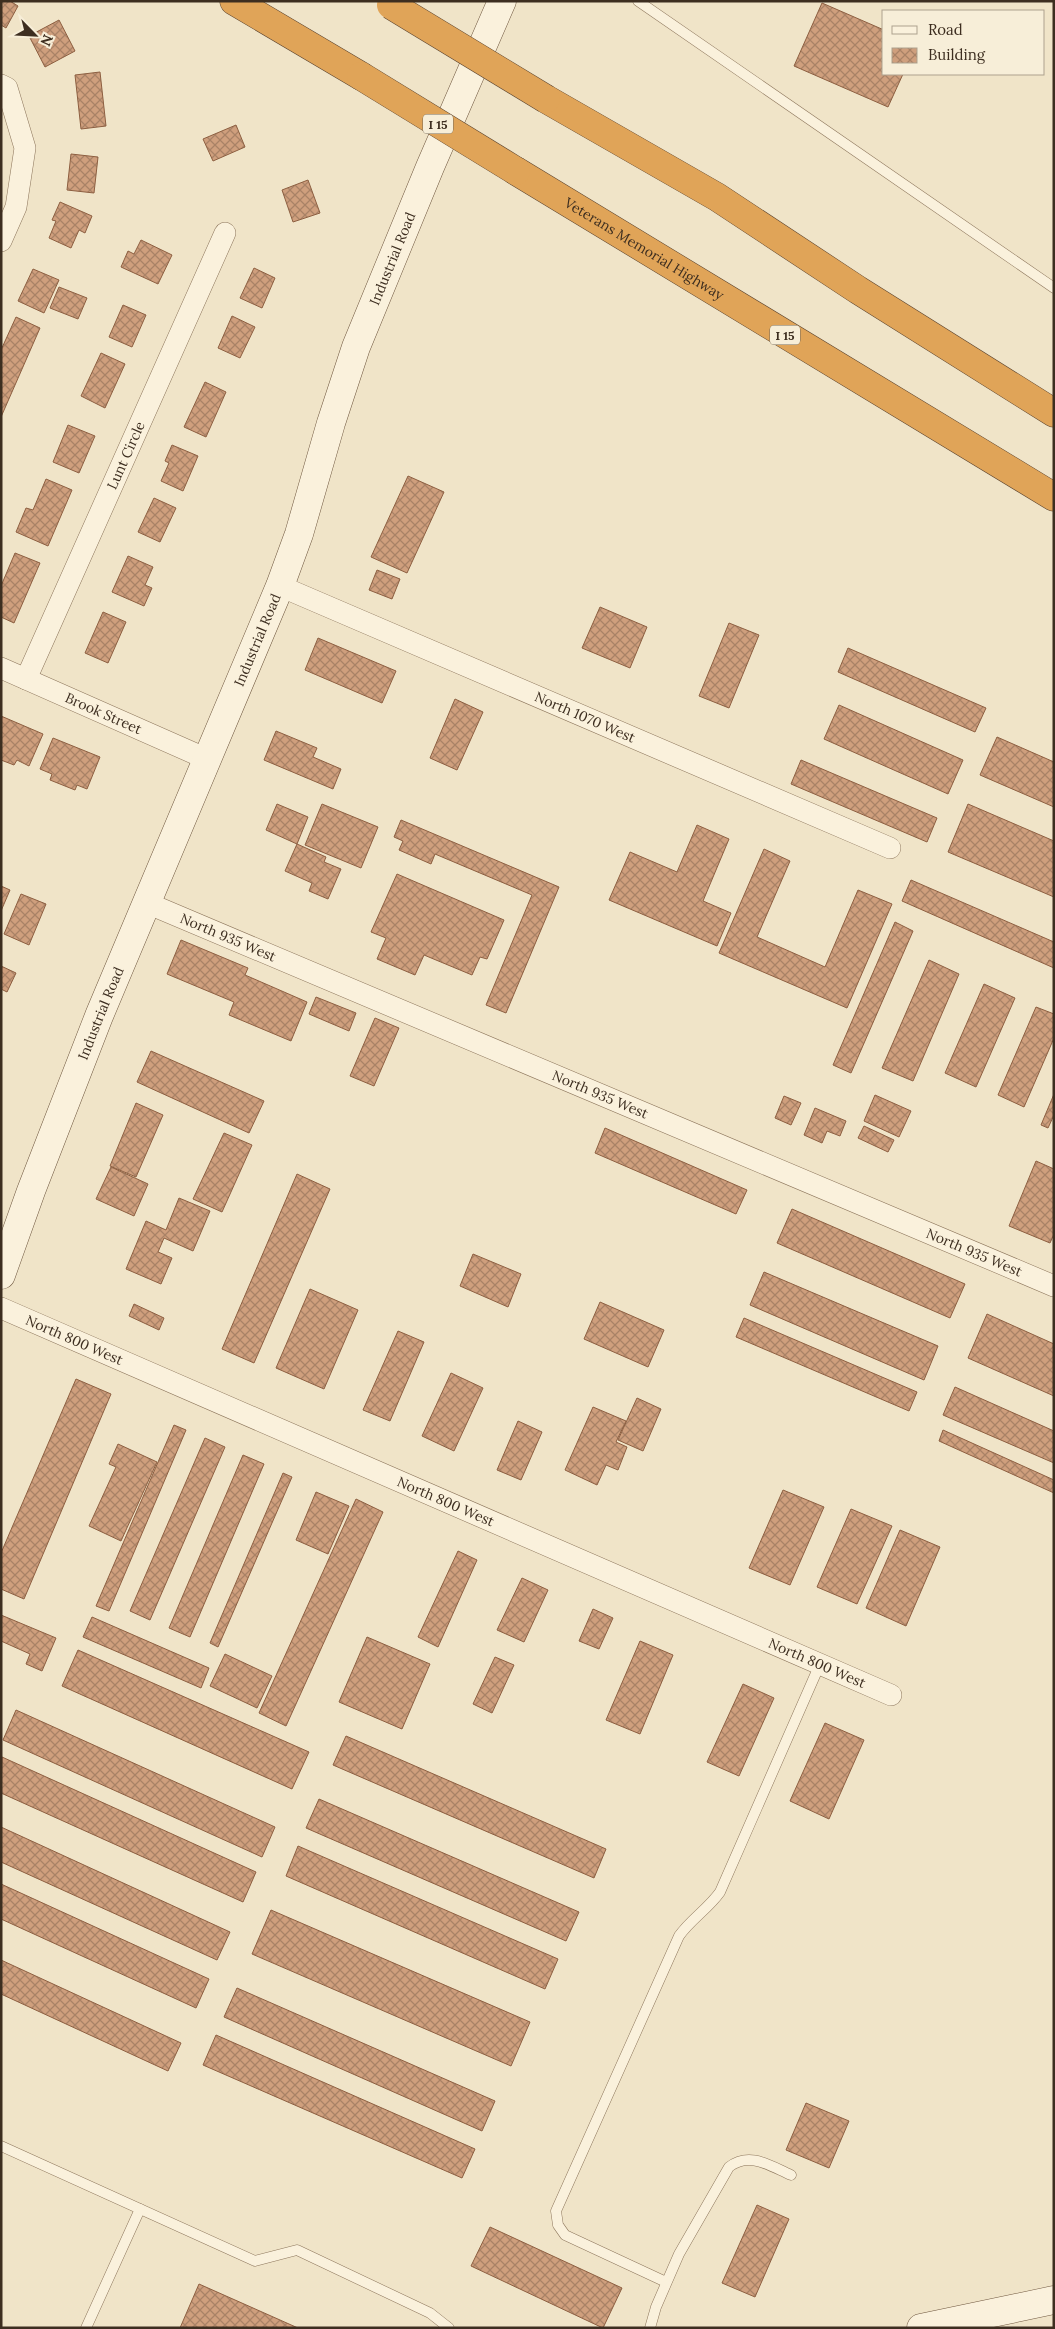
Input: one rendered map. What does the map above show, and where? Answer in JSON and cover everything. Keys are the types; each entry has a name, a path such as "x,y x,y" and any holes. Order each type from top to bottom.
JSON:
{"highway":[{"name":"Veterans Memorial Highway","path":"234,1 361,76 1054,497"},
{"path":"388,3 546,99 717,197 858,290 1054,413"}],"street":[{"name":"Industrial Road","path":"1,1276 65,1103 280,586 299,534 331,423 356,347 426,176 502,1"},
{"path":"1,85 7,88 26,148 16,207 1,241"},
{"name":"Lunt Circle","path":"26,679 225,233"},
{"name":"North 1070 West","path":"280,586 890,848"},
{"name":"Brook Street","path":"1,668 208,759"},
{"name":"North 935 West","path":"147,903 1054,1286"},
{"name":"North 800 West","path":"1,1308 890,1695"},
{"path":"921,2328 1054,2300"}],"lane":[{"path":"638,1 1054,288"},
{"path":"666,2282 565,2235 558,2225 556,2211 678,1936 692,1919 708,1907 720,1892 820,1664"},
{"path":"1,2146 255,2261 297,2250 430,2313 449,2328"},
{"path":"650,2328 656,2307 679,2254 729,2167 742,2159 756,2160 791,2175"},
{"path":"86,2328 140,2209"}],"building":[{"path":"1,1 10,1 18,6 6,28 1,25"},
{"path":"822,3 882,29 882,75 903,75 888,107 794,66"},
{"path":"59,20 75,51 45,67 29,36"},
{"path":"100,72 106,126 81,129 75,75"},
{"path":"236,125 245,147 213,161 203,139"},
{"path":"71,154 98,157 94,193 67,190"},
{"path":"308,180 320,213 293,222 282,190"},
{"path":"60,202 92,216 85,233 79,230 71,248 49,238 56,221 52,220"},
{"path":"141,240 172,255 158,284 121,267 128,251 134,254"},
{"path":"254,268 275,278 262,308 240,298"},
{"path":"33,269 59,280 44,313 18,301"},
{"path":"59,287 87,298 78,319 50,308"},
{"path":"123,305 146,315 132,347 109,337"},
{"path":"232,316 255,327 240,358 218,348"},
{"path":"16,317 40,328 1,417 1,350"},
{"path":"101,353 125,364 105,408 81,396"},
{"path":"205,382 226,392 206,437 184,427"},
{"path":"68,425 95,436 79,473 53,462"},
{"path":"172,445 198,456 183,491 161,481 169,463 165,461"},
{"path":"408,476 444,492 407,573 371,557"},
{"path":"46,479 72,490 48,546 16,532 26,508 33,510"},
{"path":"154,498 176,508 160,542 138,532"},
{"path":"15,553 40,563 14,623 1,617 1,586"},
{"path":"128,556 153,567 145,585 152,588 144,606 112,592"},
{"path":"377,570 400,579 392,599 369,590"},
{"path":"600,607 647,627 630,668 582,648"},
{"path":"103,612 126,622 108,663 85,653"},
{"path":"729,623 759,635 729,708 699,696"},
{"path":"318,638 396,671 382,703 305,670"},
{"path":"848,648 986,708 975,732 838,672"},
{"path":"455,699 483,712 457,770 430,758"},
{"path":"839,705 963,760 948,794 824,739"},
{"path":"1,716 43,734 29,766 17,760 14,765 1,760"},
{"path":"276,731 317,748 313,757 341,769 333,789 264,760"},
{"path":"997,737 1054,762 1054,807 980,775"},
{"path":"53,738 100,757 87,789 77,785 75,790 50,780 52,774 40,769"},
{"path":"801,760 937,818 927,842 791,784"},
{"path":"277,804 308,817 297,844 266,830"},
{"path":"322,804 378,827 361,868 305,845"},
{"path":"968,804 1054,841 1054,897 948,852"},
{"path":"401,820 559,887 506,1013 486,1005 532,895 435,854 431,864 399,850 403,841 394,837"},
{"path":"697,825 729,839 703,901 731,913 717,946 609,900 630,852 677,872"},
{"path":"297,844 326,857 324,862 341,869 328,899 309,891 312,883 285,871"},
{"path":"764,849 790,861 757,937 825,967 858,890 892,904 847,1008 719,953"},
{"path":"397,874 504,920 487,959 480,957 472,975 424,955 415,975 377,959 386,938 371,932"},
{"path":"911,880 1054,942 1054,968 902,901"},
{"path":"1,886 10,890 1,911"},
{"path":"21,894 46,904 29,945 4,934"},
{"path":"895,922 913,931 851,1073 833,1065"},
{"path":"181,940 248,968 245,975 307,1002 291,1041 229,1015 234,1002 167,974"},
{"path":"929,960 959,974 913,1081 882,1068"},
{"path":"1,966 16,973 7,992 1,989"},
{"path":"984,984 1015,998 976,1087 945,1073"},
{"path":"316,997 356,1013 349,1031 309,1014"},
{"path":"1036,1007 1054,1014 1054,1038 1024,1107 998,1095"},
{"path":"375,1018 399,1028 374,1086 350,1076"},
{"path":"151,1051 264,1101 249,1133 137,1082"},
{"path":"1054,1094 1054,1115 1048,1128 1041,1125"},
{"path":"875,1095 911,1111 899,1137 864,1121"},
{"path":"784,1096 801,1103 791,1125 775,1118"},
{"path":"136,1103 163,1115 136,1177 110,1166"},
{"path":"815,1108 846,1121 840,1136 827,1131 822,1143 804,1135"},
{"path":"864,1126 894,1140 888,1152 858,1138"},
{"path":"605,1128 747,1190 736,1214 595,1153"},
{"path":"224,1133 252,1145 222,1212 193,1199"},
{"path":"1036,1161 1054,1169 1054,1234 1050,1243 1009,1226"},
{"path":"111,1167 148,1184 134,1216 96,1199"},
{"path":"297,1174 330,1189 254,1363 222,1349"},
{"path":"179,1198 210,1211 193,1251 164,1238 158,1252 172,1258 161,1284 126,1269 146,1221 166,1230"},
{"path":"792,1209 965,1284 950,1318 777,1243"},
{"path":"473,1254 521,1274 508,1307 460,1286"},
{"path":"764,1272 938,1346 924,1380 750,1305"},
{"path":"310,1289 358,1310 324,1389 276,1368"},
{"path":"600,1302 664,1330 648,1367 584,1339"},
{"path":"134,1304 164,1318 159,1330 129,1316"},
{"path":"987,1314 1054,1344 1054,1396 968,1358"},
{"path":"744,1318 917,1392 909,1411 736,1337"},
{"path":"398,1331 424,1342 390,1421 363,1410"},
{"path":"451,1373 483,1388 454,1451 422,1436"},
{"path":"76,1379 111,1394 24,1599 1,1589 1,1553"},
{"path":"955,1387 1054,1431 1054,1463 943,1415"},
{"path":"637,1398 661,1409 643,1451 618,1440"},
{"path":"593,1407 626,1421 616,1442 627,1447 618,1470 606,1465 597,1485 565,1470"},
{"path":"518,1421 542,1432 521,1480 497,1470"},
{"path":"174,1425 186,1430 109,1611 96,1606"},
{"path":"943,1430 1054,1480 1054,1493 939,1441"},
{"path":"205,1438 225,1447 150,1620 130,1611"},
{"path":"118,1444 157,1462 121,1541 89,1526 116,1467 109,1464"},
{"path":"243,1455 264,1464 190,1637 169,1628"},
{"path":"283,1473 292,1477 218,1647 210,1643"},
{"path":"783,1490 824,1507 790,1585 749,1568"},
{"path":"316,1492 349,1506 328,1554 296,1540"},
{"path":"356,1499 383,1512 286,1726 259,1713"},
{"path":"851,1509 892,1526 857,1604 817,1587"},
{"path":"900,1530 940,1547 906,1626 866,1608"},
{"path":"458,1551 477,1560 438,1647 418,1637"},
{"path":"522,1578 548,1590 524,1642 497,1630"},
{"path":"593,1609 613,1618 599,1649 579,1641"},
{"path":"1,1615 56,1638 42,1671 26,1664 30,1654 1,1641"},
{"path":"92,1617 209,1668 201,1688 83,1637"},
{"path":"367,1637 430,1664 402,1729 339,1702"},
{"path":"640,1641 673,1655 640,1734 606,1720"},
{"path":"78,1650 309,1752 292,1789 62,1686"},
{"path":"225,1654 272,1676 257,1708 210,1686"},
{"path":"495,1657 514,1665 492,1713 473,1704"},
{"path":"743,1684 774,1698 739,1776 707,1762"},
{"path":"16,1710 275,1827 262,1857 3,1740"},
{"path":"825,1723 864,1740 829,1819 790,1801"},
{"path":"346,1736 606,1849 594,1878 333,1765"},
{"path":"2,1757 256,1872 243,1902 1,1793"},
{"path":"319,1799 579,1912 566,1941 306,1828"},
{"path":"1,1827 230,1932 217,1960 1,1862"},
{"path":"298,1846 558,1959 545,1989 286,1876"},
{"path":"1,1884 209,1979 196,2008 1,1919"},
{"path":"271,1910 530,2022 511,2066 252,1954"},
{"path":"1,1960 181,2043 168,2071 1,1994"},
{"path":"237,1988 495,2101 482,2131 224,2017"},
{"path":"216,2035 475,2149 462,2178 203,2065"},
{"path":"806,2103 849,2121 829,2168 786,2150"},
{"path":"757,2205 789,2219 755,2297 722,2283"},
{"path":"490,2227 622,2288 603,2328 471,2266"},
{"path":"199,2284 298,2328 180,2328"}]}
